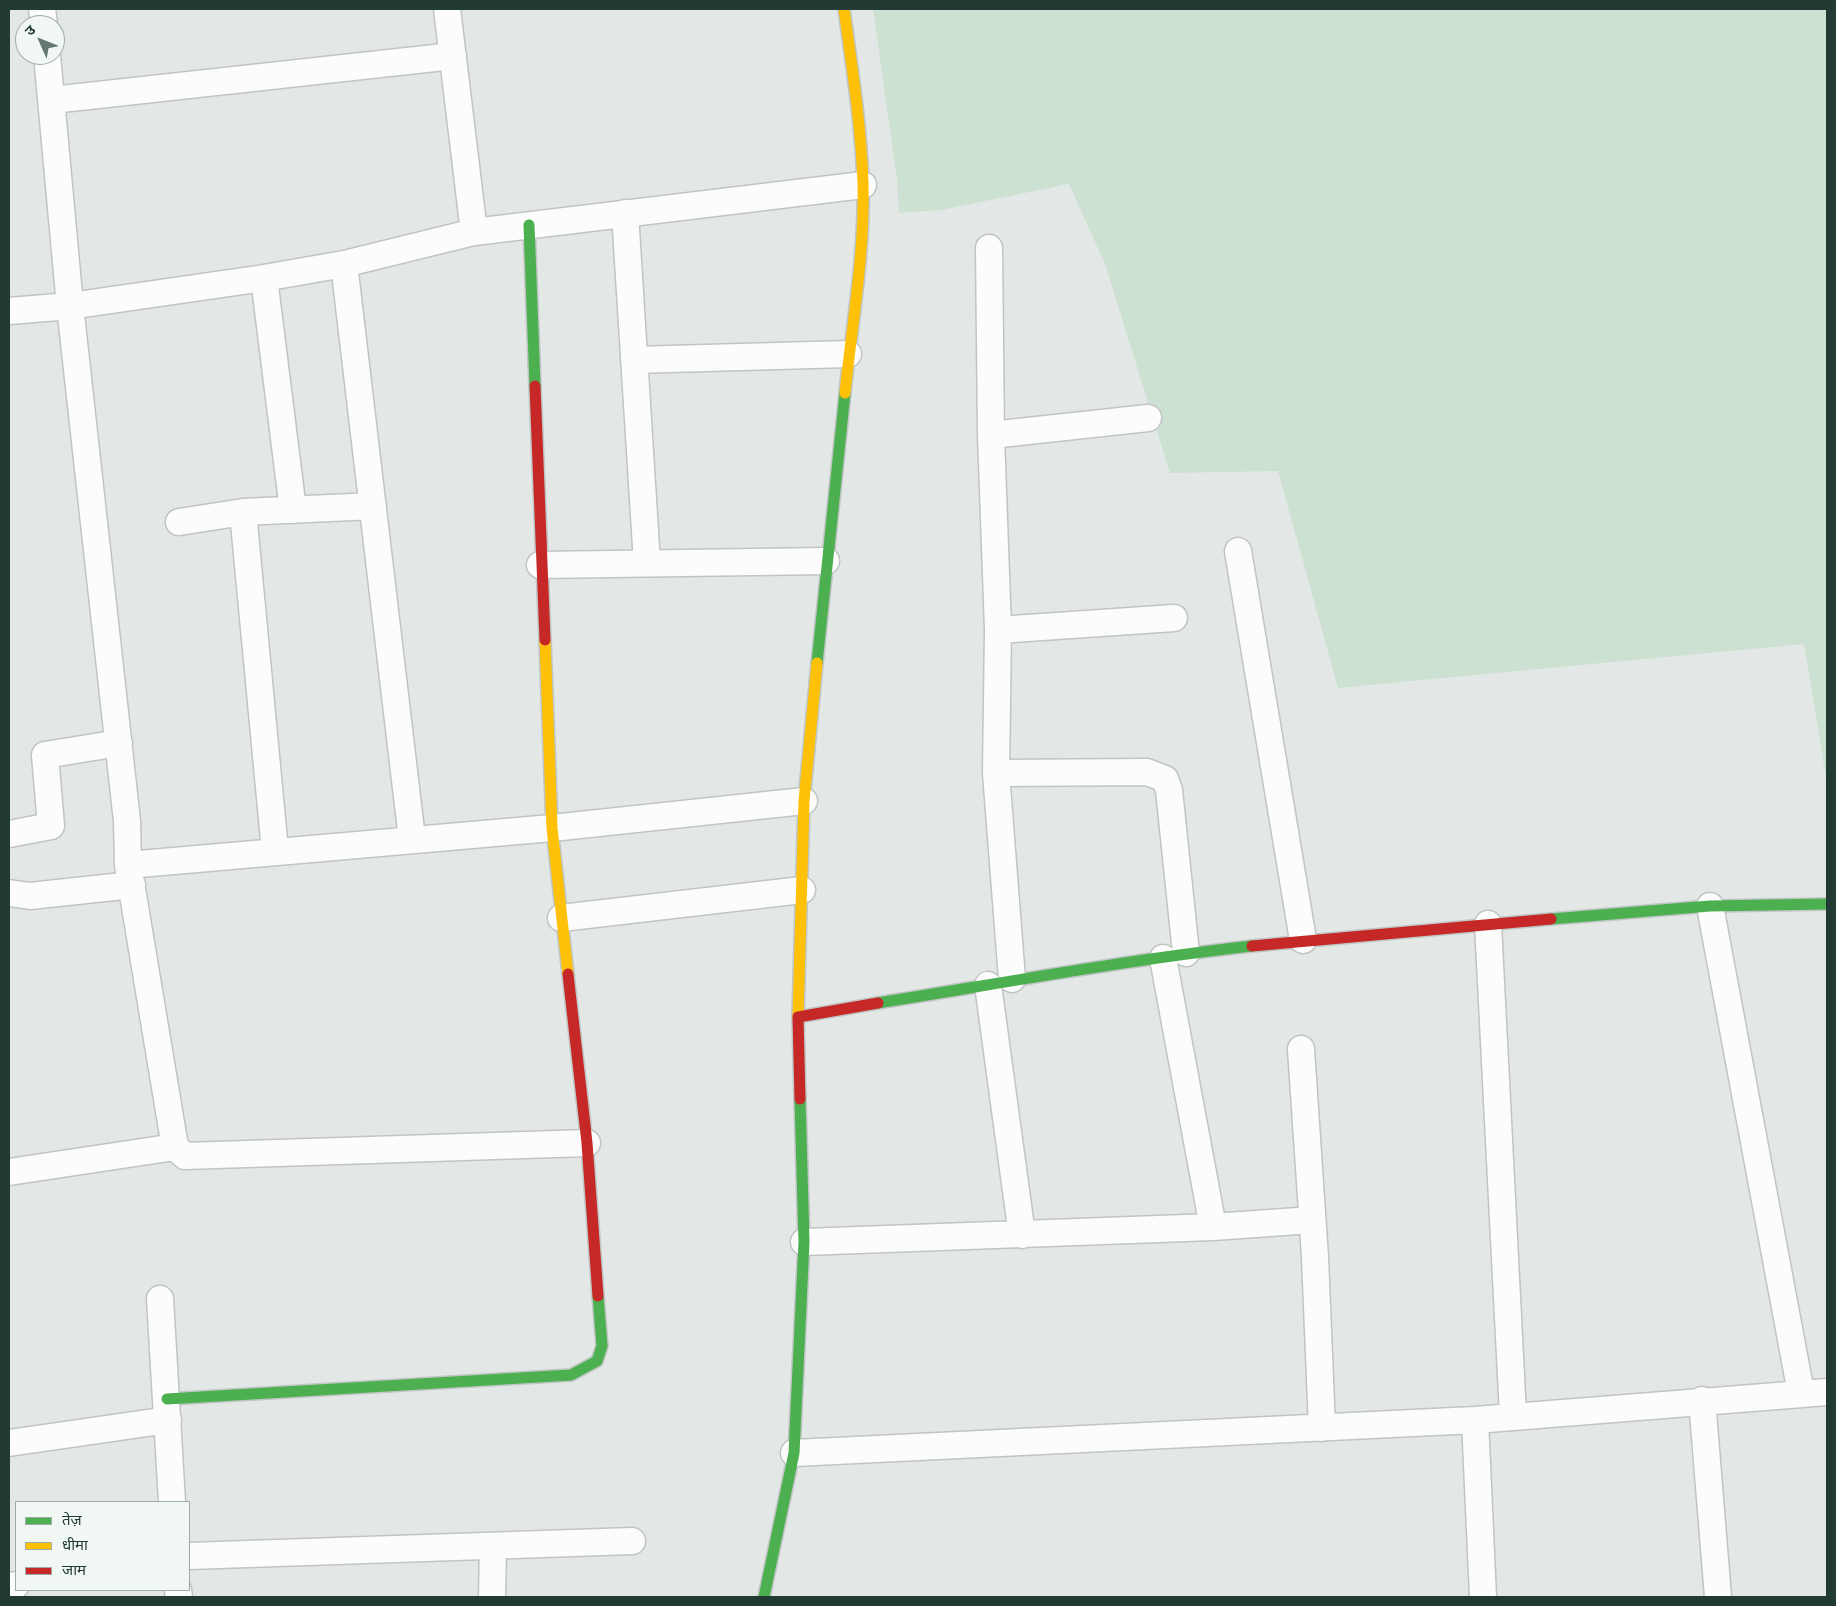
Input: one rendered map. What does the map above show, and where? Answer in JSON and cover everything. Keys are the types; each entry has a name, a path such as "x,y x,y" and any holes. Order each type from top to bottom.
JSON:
{"street":[{"path":"447,9 474,232"},
{"path":"764,1597 794,1453 804,1242 798,1017 804,801 826,561 859,265 863,185 857,102 844,9"},
{"path":"52,100 453,56"},
{"path":"48,65 70,306 128,821 134,914 175,1147 185,1156 587,1143"},
{"path":"9,311 70,306 264,278 344,264 474,232 863,185"},
{"path":"625,214 647,563"},
{"path":"9,1443 167,1410 571,1375 597,1361 602,1346 587,1143 552,828 540,565 529,225"},
{"path":"989,248 991,435 998,630 996,773 1000,982 1022,1235"},
{"path":"344,264 412,839"},
{"path":"264,278 293,510"},
{"path":"634,360 848,354"},
{"path":"991,435 1148,418"},
{"path":"180,522 243,512 373,506"},
{"path":"243,512 275,851"},
{"path":"1238,551 1303,940"},
{"path":"540,565 826,561"},
{"path":"998,630 1174,618"},
{"path":"9,834 51,826 45,755 119,743"},
{"path":"996,773 1147,772 1165,779 1169,790 1174,955 1213,1227"},
{"path":"9,893 30,896 130,875 275,851 552,828 804,801"},
{"path":"562,918 802,890"},
{"path":"798,1017 1000,982 1174,955 1303,940 1710,906 1827,904"},
{"path":"1710,906 1800,1393"},
{"path":"1488,924 1513,1415"},
{"path":"1301,1049 1312,1220 1322,1428"},
{"path":"9,1172 175,1147"},
{"path":"804,1242 1213,1227 1312,1220"},
{"path":"160,1299 172,1501"},
{"path":"794,1453 1475,1420 1513,1415 1827,1392"},
{"path":"1702,1400 1718,1597"},
{"path":"1475,1420 1483,1597"},
{"path":"190,1556 632,1541"},
{"path":"492,1597 493,1547"}],"green space":[{"path":"873,9 1827,9 1827,784 1804,644 1338,688 1278,471 1170,473 1105,264 1069,184 941,210 899,213 897,179"}],"traffic: fast":[{"path":"529,225 535,386"},
{"path":"817,663 845,393"},
{"path":"1551,919 1710,906 1827,904"},
{"path":"878,1003 1111,965 1252,946"},
{"path":"764,1597 794,1453 804,1242 800,1099"},
{"path":"167,1399 571,1375 597,1361 602,1346 598,1296"}],"traffic: slow":[{"path":"844,9 856,96 863,183 860,262 845,393"},
{"path":"545,640 552,828 568,974"},
{"path":"798,1017 804,801 817,663"}],"traffic: jam":[{"path":"535,386 545,640"},
{"path":"1252,946 1551,919"},
{"path":"568,974 587,1143 598,1296"},
{"path":"800,1099 798,1017 878,1003"}]}
